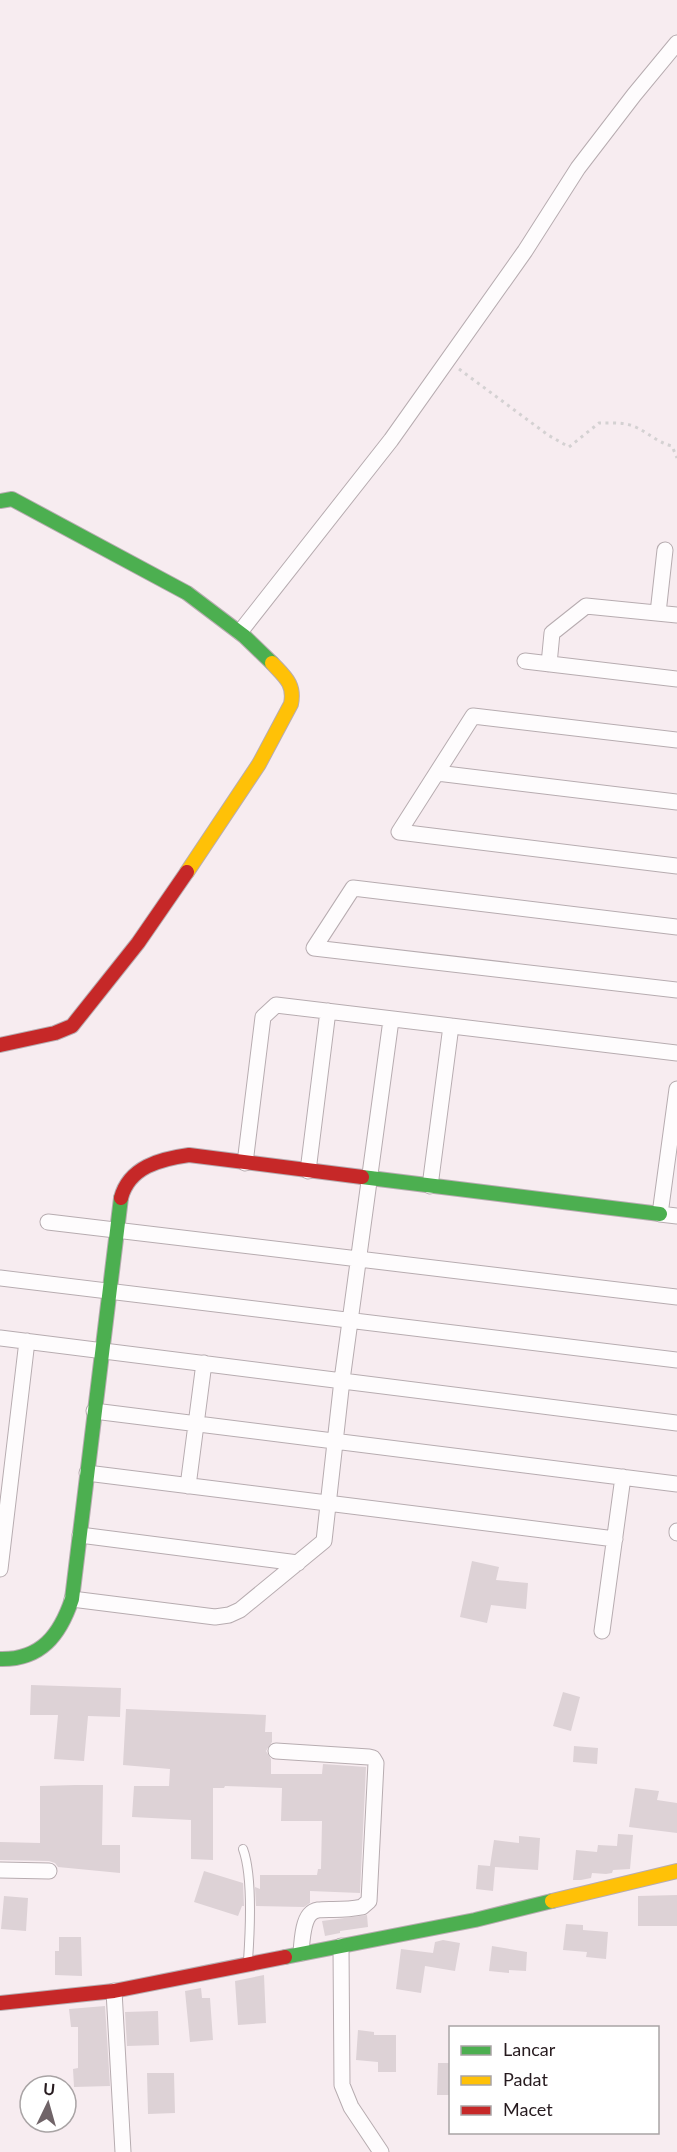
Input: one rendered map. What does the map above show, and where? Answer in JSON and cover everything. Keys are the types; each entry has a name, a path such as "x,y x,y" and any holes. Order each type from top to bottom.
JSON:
{"street":[{"path":"240,632 391,440 525,251 578,168 627,103 677,43"},
{"path":"0,501 12,499 121,560 187,593 240,632 290,683 293,694 291,704 259,764 144,935 72,1026 55,1034 0,1045"},
{"path":"658,613 665,550"},
{"path":"549,664 552,633 586,606 677,615"},
{"path":"525,661 677,679"},
{"path":"677,740 473,716 399,832 677,866"},
{"path":"437,773 677,802"},
{"path":"677,927 353,888 314,948 677,990"},
{"path":"245,1163 263,1017 276,1005 677,1053"},
{"path":"308,1171 328,1011"},
{"path":"72,1599 222,1616 240,1610 324,1541 336,1441 337,1380 350,1321 391,1020"},
{"path":"429,1186 451,1026"},
{"path":"660,1214 671,1178 677,1089"},
{"path":"0,1659 25,1657 46,1646 63,1624 72,1599 118,1207 124,1186 142,1169 165,1158 189,1155 677,1216"},
{"path":"48,1222 677,1297"},
{"path":"0,1278 677,1360"},
{"path":"0,1338 337,1380"},
{"path":"0,1569 27,1341"},
{"path":"101,1350 677,1423"},
{"path":"188,1486 204,1363"},
{"path":"94,1411 677,1484"},
{"path":"87,1473 615,1539"},
{"path":"602,1631 623,1477"},
{"path":"80,1535 298,1563"},
{"path":"276,1751 369,1757 373,1758 376,1763 369,1901 362,1907 325,1909 316,1911 307,1917 302,1932 301,1953"},
{"path":"0,1870 49,1871"},
{"path":"0,2003 114,1991 248,1965 475,1920 677,1871"},
{"path":"341,1946 342,2085 351,2107 381,2152"},
{"path":"114,1991 123,2152"}],"lane":[{"path":"243,1850 247,1859 249,1883 248,1965"}],"path":[{"path":"447,361 548,435 569,447 599,423 619,423 632,426 660,443 672,446 677,458"}],"building":[{"path":"472,1561 499,1567 496,1580 528,1583 526,1609 491,1605 487,1623 460,1617"},
{"path":"31,1685 121,1688 120,1717 88,1716 84,1761 54,1759 58,1715 30,1715"},
{"path":"563,1692 580,1697 571,1731 553,1726"},
{"path":"126,1709 266,1715 265,1732 272,1732 272,1742 266,1751 271,1759 271,1774 322,1774 323,1764 366,1767 360,1893 310,1891 310,1903 304,1907 256,1906 255,1887 260,1889 260,1875 317,1875 318,1869 321,1869 322,1821 281,1821 282,1788 225,1786 224,1788 213,1788 213,1860 191,1859 191,1820 132,1817 134,1786 169,1786 170,1769 123,1765"},
{"path":"574,1746 598,1748 597,1764 573,1762"},
{"path":"103,1785 102,1845 120,1845 120,1873 58,1867 49,1861 0,1860 0,1842 40,1843 40,1786"},
{"path":"635,1788 659,1791 657,1800 677,1803 677,1833 629,1827"},
{"path":"618,1834 633,1835 630,1869 613,1870 612,1873 606,1874 592,1873 591,1878 573,1880 576,1850 597,1852 598,1845 617,1846"},
{"path":"519,1836 540,1838 538,1870 495,1867 493,1891 476,1889 478,1865 490,1866 494,1840 519,1843"},
{"path":"204,1871 243,1883 244,1906 238,1916 194,1902"},
{"path":"677,1895 677,1926 638,1926 638,1896"},
{"path":"4,1896 28,1898 26,1931 1,1929"},
{"path":"367,1915 368,1927 340,1931 340,1933 325,1936 322,1921"},
{"path":"566,1924 583,1925 583,1930 608,1932 606,1959 586,1957 587,1952 563,1950"},
{"path":"59,1937 81,1937 82,1976 55,1975 55,1951 59,1951"},
{"path":"443,1940 460,1943 455,1971 425,1966 421,1993 396,1989 401,1949 433,1953 435,1942"},
{"path":"492,1946 527,1952 526,1971 509,1970 509,1973 489,1971"},
{"path":"264,1975 266,2023 238,2025 235,1981"},
{"path":"201,1988 202,1998 210,1998 213,2040 190,2042 185,1991"},
{"path":"105,2006 110,2086 78,2087 78,2074 73,2074 73,2069 78,2068 78,2027 71,2027 69,2009"},
{"path":"158,2011 159,2045 127,2046 125,2012"},
{"path":"358,2030 374,2032 374,2035 396,2035 396,2072 378,2072 378,2062 356,2060"},
{"path":"438,2063 449,2063 449,2095 437,2095"},
{"path":"147,2073 174,2073 175,2113 148,2114"}],"traffic: fast":[{"path":"0,501 12,499 187,593 244,636 272,663"},
{"path":"362,1177 660,1214"},
{"path":"0,1659 27,1655 47,1643 61,1624 72,1599 121,1198"},
{"path":"285,1957 475,1920 552,1901"}],"traffic: slow":[{"path":"187,872 259,764 291,704 290,686 272,663"},
{"path":"552,1901 677,1871"}],"traffic: jam":[{"path":"0,1045 55,1033 72,1026 138,943 187,872"},
{"path":"121,1198 131,1179 147,1166 189,1155 362,1177"},
{"path":"0,2003 114,1991 285,1957"}]}
